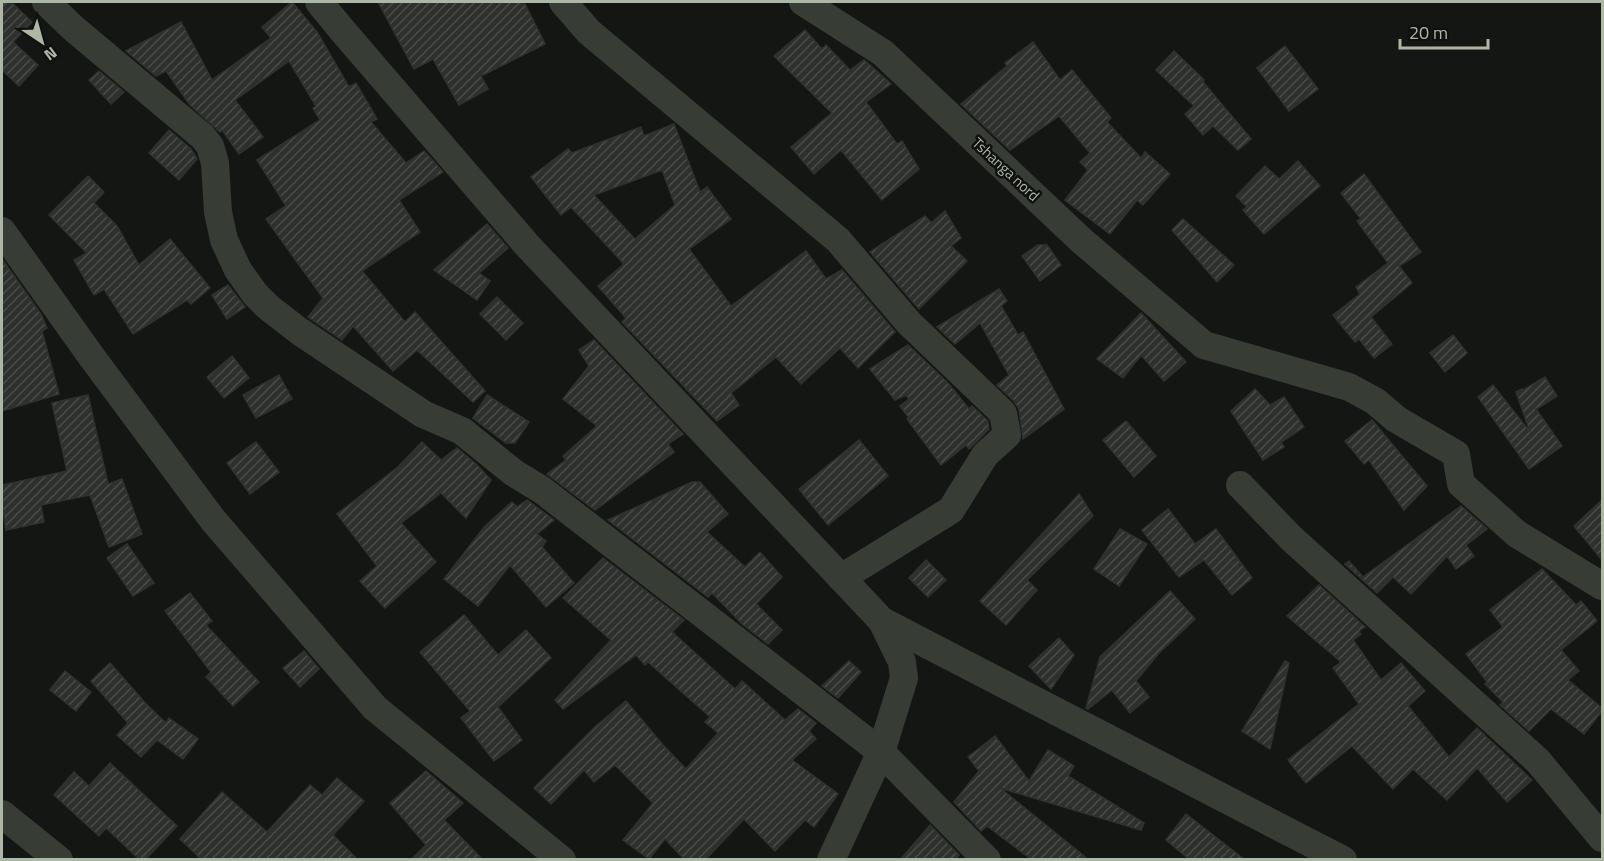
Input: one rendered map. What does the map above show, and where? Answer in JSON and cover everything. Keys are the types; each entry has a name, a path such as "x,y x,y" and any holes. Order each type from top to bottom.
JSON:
{"street":[{"path":"46,2 73,28 203,137 210,146 215,163 218,212 224,240 238,270 255,294 268,307 299,331 423,414 462,431 514,473 542,490 881,752 987,860"},
{"path":"319,2 526,244 882,621 902,662 904,678 881,752 831,860"},
{"path":"563,2 589,32 838,240 909,322 1004,413 1007,435 986,455 951,510 841,578"},
{"name":"Tshanga nord","path":"803,2 884,53 1082,241 1204,345 1349,387 1375,401 1396,419 1456,454 1461,484 1517,534 1602,586"},
{"path":"2,231 91,356 213,520 375,708 562,860"},
{"path":"1240,485 1292,538 1538,761 1602,838"},
{"path":"882,621 1343,860"},
{"path":"2,814 59,860"}],"building":[{"path":"2,2 11,2 32,22 13,42 38,65 19,86 2,70"},
{"path":"292,2 317,32 349,87 356,83 377,119 371,122 406,163 424,151 443,172 399,200 420,232 362,271 405,322 415,312 485,391 473,402 417,350 393,371 353,326 342,340 308,317 323,298 266,219 286,206 257,160 320,120 313,108 316,106 289,61 235,100 263,137 239,154 222,130 220,132 190,105 166,71 156,76 126,51 181,22 212,80 271,38 262,27"},
{"path":"378,2 524,2 545,44 481,76 488,89 459,105 433,59 414,69"},
{"path":"805,30 822,49 826,45 850,70 864,60 891,84 866,102 897,144 902,141 919,169 882,200 841,150 814,174 791,147 832,113 774,56"},
{"path":"1033,42 1060,80 1072,70 1111,118 1107,122 1141,158 1145,152 1170,174 1143,205 1137,200 1110,234 1065,200 1088,170 1080,162 1090,153 1059,116 1010,150 961,104 1007,66 1005,63"},
{"path":"1285,46 1318,89 1289,111 1257,68"},
{"path":"1174,51 1204,80 1203,82 1251,139 1238,150 1213,126 1203,135 1185,114 1194,106 1156,70"},
{"path":"99,71 124,92 111,104 89,80"},
{"path":"674,124 700,192 707,187 731,219 689,249 731,306 806,251 826,279 842,270 895,332 858,368 840,348 801,384 776,357 731,393 739,405 717,421 622,322 626,318 598,286 624,264 571,207 561,215 531,177 568,149 572,153 641,127 644,136","holes":["662,170 675,205 635,239 594,195"]},
{"path":"169,130 191,149 197,159 179,180 149,153"},
{"path":"1298,161 1320,186 1264,234 1243,210 1247,207 1236,196 1265,166 1279,179"},
{"path":"1364,174 1421,252 1399,266 1412,283 1371,317 1392,344 1374,358 1359,339 1355,342 1333,315 1360,294 1356,287 1388,263 1357,221 1361,219 1341,193"},
{"path":"88,176 104,192 94,203 117,226 139,265 170,239 210,288 191,304 187,300 133,334 104,289 94,295 74,260 87,253 49,215"},
{"path":"945,211 961,238 951,246 967,261 919,309 870,252 925,216 931,223"},
{"path":"1183,219 1234,265 1217,282 1172,230"},
{"path":"487,224 508,248 479,273 490,281 477,300 434,270"},
{"path":"1038,245 1047,245 1061,265 1040,281 1022,256"},
{"path":"2,259 41,314 47,328 42,331 59,394 2,411"},
{"path":"228,285 245,307 227,319 212,295"},
{"path":"999,289 1007,301 1001,306 1018,335 1023,332 1064,409 1023,439 1019,409 997,385 1009,375 980,323 955,344 937,327"},
{"path":"497,297 523,323 506,340 480,314"},
{"path":"1141,313 1186,362 1164,381 1141,355 1123,378 1097,359"},
{"path":"1453,335 1467,353 1445,372 1430,353"},
{"path":"594,340 683,434 668,444 674,452 595,510 547,474 566,460 563,456 597,426 563,399 589,366 579,350"},
{"path":"908,345 948,383 969,409 972,406 988,421 989,429 969,449 966,445 941,465 900,406 909,399 906,395 895,400 870,369"},
{"path":"232,356 249,378 224,398 207,377"},
{"path":"279,375 292,399 256,418 243,395"},
{"path":"1545,377 1557,396 1536,409 1562,446 1529,469 1478,397 1493,385 1530,432 1516,392"},
{"path":"1255,389 1270,405 1284,397 1304,427 1281,442 1284,447 1263,460 1231,411"},
{"path":"88,395 108,484 122,479 142,534 109,547 90,495 41,505 44,522 6,530 2,485 67,471 52,403"},
{"path":"487,395 529,422 515,443 506,443 473,418"},
{"path":"1372,420 1427,486 1404,510 1369,460 1364,464 1345,441"},
{"path":"1126,421 1156,456 1134,477 1103,440"},
{"path":"859,440 888,476 828,525 799,489"},
{"path":"256,442 279,472 250,494 227,463"},
{"path":"422,442 441,460 457,448 491,480 466,518 441,493 401,523 436,562 385,608 360,581 377,566 337,514 398,467"},
{"path":"692,482 700,482 728,514 707,532 745,567 760,552 782,577 756,604 782,630 768,644 742,624 712,593 708,597 608,520"},
{"path":"1079,494 1093,516 1027,580 1037,590 1006,625 980,601"},
{"path":"527,500 554,520 537,534 546,541 542,547 574,583 546,607 510,565 478,606 444,579 485,526 512,502 517,507"},
{"path":"1602,500 1602,560 1574,526"},
{"path":"1461,506 1487,529 1466,545 1474,556 1456,569 1447,556 1411,594 1393,577 1377,593 1345,564 1349,561 1363,577"},
{"path":"1168,509 1195,544 1216,529 1252,578 1232,595 1204,560 1179,577 1142,530"},
{"path":"1120,529 1147,544 1119,586 1094,569"},
{"path":"127,544 154,583 133,596 107,558"},
{"path":"603,558 684,620 672,632 735,689 742,681 785,720 798,709 816,723 809,731 816,739 792,760 838,794 814,827 805,820 775,851 744,819 705,860 685,860 665,839 649,859 623,840 653,803 615,765 594,782 584,770 551,804 534,788 596,726 626,701 686,769 718,733 705,722 710,717 648,662 645,665 636,655 563,709 555,700 611,640 563,598"},
{"path":"926,560 946,580 928,597 909,578"},
{"path":"1542,569 1576,605 1581,601 1597,621 1561,650 1579,671 1568,680 1602,708 1584,734 1551,709 1529,731 1500,705 1503,702 1485,684 1487,682 1466,654 1503,627 1490,610"},
{"path":"1319,585 1365,627 1359,631 1361,634 1353,640 1381,680 1401,663 1425,691 1408,706 1449,757 1477,728 1532,780 1507,802 1477,768 1447,800 1413,769 1393,789 1352,746 1306,783 1288,760 1359,704 1333,668 1341,662 1287,616"},
{"path":"1170,591 1195,619 1159,653 1136,681 1149,697 1130,713 1112,690 1088,709 1086,708 1100,657"},
{"path":"190,593 212,621 206,625 259,682 233,706 206,677 211,672 165,611"},
{"path":"464,615 498,655 526,630 551,658 498,707 522,740 494,761 461,718 470,711 420,652"},
{"path":"1059,638 1074,655 1051,689 1029,666"},
{"path":"304,651 319,669 300,687 283,668"},
{"path":"849,661 861,672 838,698 822,686"},
{"path":"1285,661 1289,663 1270,749 1242,731"},
{"path":"110,663 166,723 169,718 198,739 183,759 157,740 141,757 117,735 128,723 91,681"},
{"path":"65,671 91,692 76,711 50,690"},
{"path":"995,736 1029,781 1048,750 1074,766 1068,776 1144,823 1141,830 1000,788 1089,860 1032,860 987,826 981,831 954,802 979,771 968,757"},
{"path":"110,763 177,826 145,860 140,860 106,828 99,836 54,795 74,772 89,786"},
{"path":"426,771 463,803 444,820 483,860 411,860 426,845 390,803"},
{"path":"337,778 364,801 333,835 358,860 202,860 180,839 222,792 267,832 310,785 322,795"},
{"path":"1186,814 1245,860 1190,860 1166,840"},
{"path":"930,825 959,855 955,860 900,860"}]}
